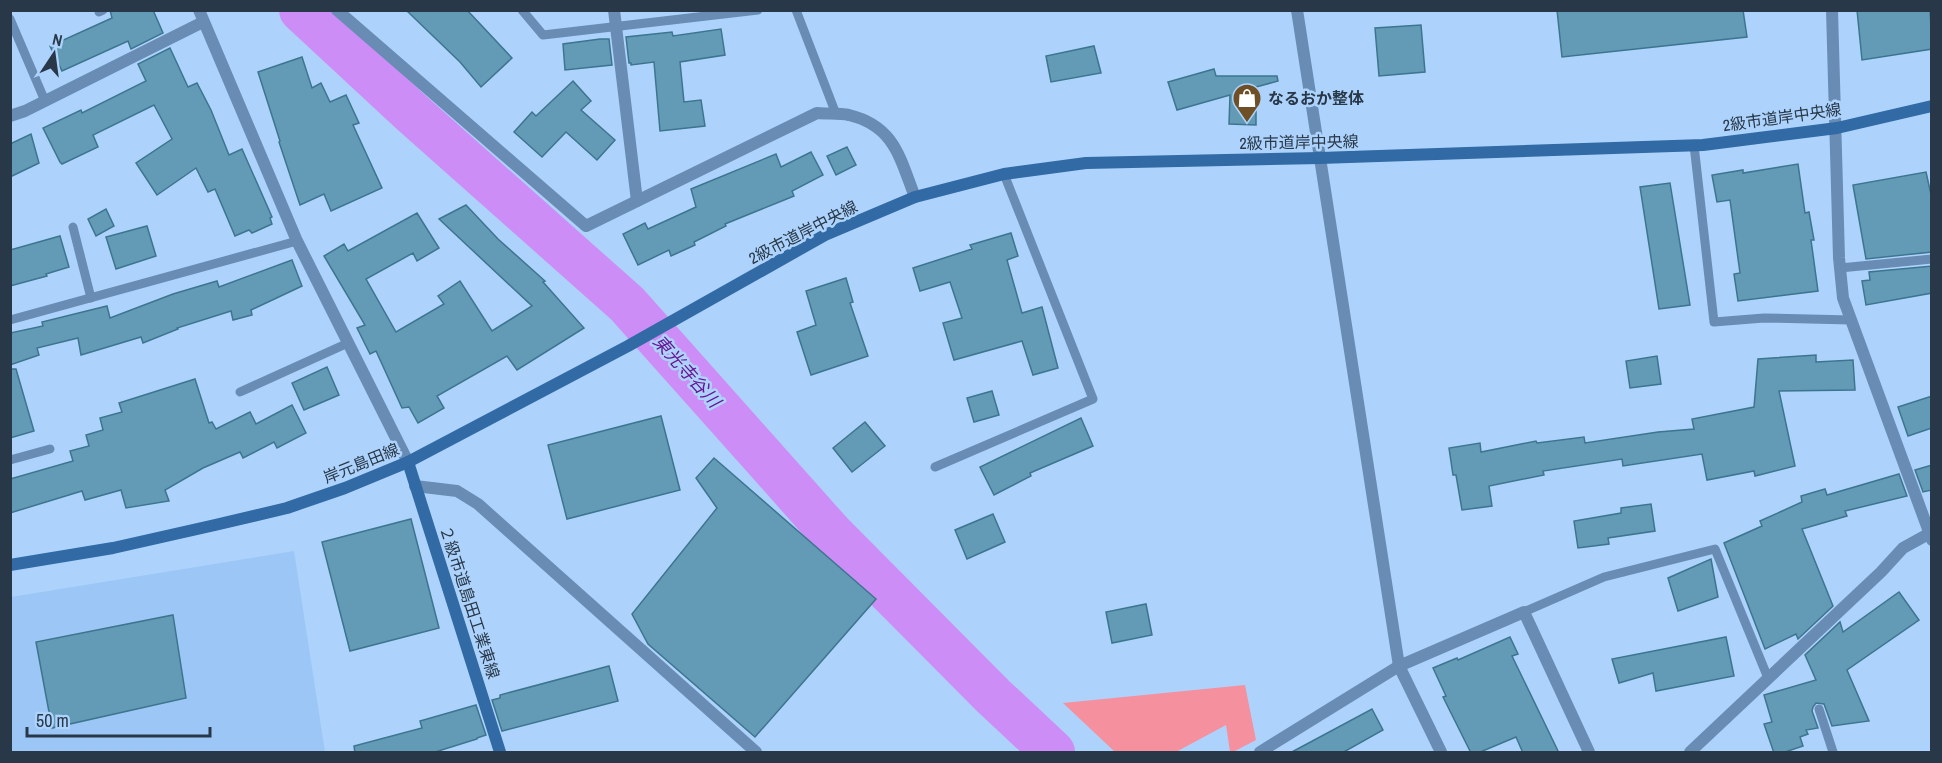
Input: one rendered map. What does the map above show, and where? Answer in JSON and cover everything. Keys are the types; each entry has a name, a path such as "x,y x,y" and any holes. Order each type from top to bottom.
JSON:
{"street":[{"path":"337,10 586,226 817,113 849,115 876,125 894,143 915,197"},
{"path":"614,10 637,201"},
{"path":"1298,10 1399,666 1441,753"},
{"path":"1690,753 1881,572 1903,548 1931,535 1843,298 1840,268 1832,10"},
{"path":"10,116 45,101 201,16 297,241 408,462"},
{"name":"2級市道岸中央線","path":"693,308 825,235 915,197 1004,174 1086,163 1320,158 1694,145 1837,128 1932,106"},
{"name":"岸元島田線","path":"10,565 113,548 287,507 345,488 408,462 628,346 693,308"},
{"name":"２級市道島田工業東線","path":"408,462 500,753"},
{"path":"415,486 458,491 478,504 756,753"},
{"path":"1260,753 1399,666 1524,612 1589,753"}],"lane":[{"path":"522,10 543,35 758,10"},
{"path":"796,10 836,114"},
{"path":"10,19 45,101"},
{"path":"1694,145 1714,322 1764,318 1851,320"},
{"path":"935,467 1093,399 1004,174"},
{"path":"73,227 91,298"},
{"path":"10,320 297,241"},
{"path":"1840,268 1932,259"},
{"path":"240,392 348,343"},
{"path":"10,460 50,449"},
{"path":"1524,612 1604,577 1714,549 1768,678"},
{"path":"1819,708 1833,753"}],"shaded area":[{"path":"294,551 325,752 11,752 11,597"},
{"path":"1245,685 1256,740 1233,752 1230,752 1226,725 1176,752 1115,752 1063,703"}],"building":[{"path":"110,10 153,10 163,33 131,49 128,41 62,71 50,46 112,18"},
{"path":"406,10 467,10 512,58 481,87 460,62"},
{"path":"1557,10 1743,10 1747,37 1562,57"},
{"path":"1857,10 1930,10 1932,49 1862,60"},
{"path":"1421,25 1425,72 1379,76 1375,28"},
{"path":"721,29 725,55 680,62 684,102 701,100 705,126 660,131 654,62 631,65 626,37 672,32 673,36"},
{"path":"609,39 612,65 565,70 563,44"},
{"path":"1094,46 1101,73 1051,82 1046,56"},
{"path":"170,48 188,87 197,83 211,110 229,155 242,149 272,217 270,218 272,224 252,233 249,230 235,236 215,189 208,192 196,168 157,195 136,163 172,139 154,105 93,135 98,147 62,164 60,162 43,128 81,110 82,113 146,81 138,64"},
{"path":"302,57 312,88 321,83 330,102 346,95 359,123 353,125 382,188 331,211 324,194 300,205 258,72"},
{"path":"1214,69 1216,76 1277,76 1278,81 1256,87 1256,125 1229,124 1230,95 1177,110 1168,82"},
{"path":"573,81 591,101 581,110 615,140 597,160 566,132 542,157 514,132 532,112 536,116"},
{"path":"31,134 39,163 10,177 10,144"},
{"path":"847,147 856,165 836,175 827,156"},
{"path":"811,152 823,175 792,191 794,196 725,224 726,226 694,242 695,245 671,256 669,250 638,265 623,234 645,223 648,229 696,207 691,189 776,154 781,167"},
{"path":"1798,164 1805,213 1809,212 1814,240 1811,240 1818,291 1738,301 1734,274 1740,273 1730,200 1717,202 1712,175 1743,170 1743,173"},
{"path":"1926,172 1932,199 1932,252 1866,259 1853,185"},
{"path":"1670,183 1690,305 1659,309 1640,187"},
{"path":"466,205 498,239 545,281 543,282 584,328 517,370 507,356 437,396 444,408 418,423 409,407 402,408 376,351 370,354 357,328 365,325 324,256 344,244 348,251 417,213 439,248 417,261 413,253 366,279 396,332 444,304 438,296 460,281 492,331 532,306 439,219"},
{"path":"106,209 114,226 96,236 88,219"},
{"path":"147,226 156,256 116,269 106,237"},
{"path":"1011,233 1018,256 1007,260 1022,313 1042,307 1058,368 1033,375 1022,341 954,360 943,323 962,318 950,282 920,291 913,268 972,249 970,245"},
{"path":"60,236 69,267 46,274 47,276 10,286 10,250"},
{"path":"292,260 302,286 251,310 252,315 233,320 231,311 177,328 143,343 141,337 81,355 78,338 37,348 39,355 10,365 10,333 43,326 42,322 107,306 110,318 173,294 217,281 219,287"},
{"path":"1932,266 1932,293 1866,305 1862,281 1870,280 1869,272"},
{"path":"846,278 853,302 850,303 868,356 811,375 797,332 816,325 806,291"},
{"path":"1816,355 1816,362 1853,360 1855,390 1779,391 1795,466 1755,476 1754,471 1707,480 1702,454 1623,466 1622,459 1543,471 1544,475 1489,486 1492,506 1462,510 1449,448 1480,443 1481,452 1536,441 1537,443 1584,437 1585,443 1694,429 1692,419 1754,407 1758,359"},
{"path":"1657,356 1661,384 1630,388 1626,361"},
{"path":"327,367 339,395 304,410 292,383"},
{"path":"10,369 16,369 34,431 10,438"},
{"path":"195,379 209,423 212,422 216,429 250,412 256,424 292,405 306,433 277,448 274,442 243,458 240,452 203,468 165,490 169,501 126,508 121,490 85,500 82,491 10,513 10,479 73,461 70,451 89,446 86,435 103,430 100,418 122,412 119,403"},
{"path":"992,391 999,415 974,422 967,398"},
{"path":"1932,396 1932,428 1908,436 1898,407"},
{"path":"661,416 680,490 567,519 548,445"},
{"path":"1081,418 1093,446 1030,473 1031,476 994,495 980,467"},
{"path":"865,422 885,446 852,472 833,448"},
{"path":"714,458 876,599 755,737 648,644 632,614 717,508 696,478"},
{"path":"1932,465 1932,490 1923,492 1915,470"},
{"path":"1899,474 1907,496 1845,511 1847,516 1802,529 1833,606 1798,639 1796,634 1765,649 1724,543 1762,526 1760,521 1802,502 1801,496 1825,489 1827,495"},
{"path":"1651,504 1655,531 1608,538 1609,544 1578,548 1574,521 1621,513 1621,508"},
{"path":"993,514 1005,542 967,559 955,530"},
{"path":"411,519 439,628 350,651 322,542"},
{"path":"1711,559 1718,597 1678,611 1668,578"},
{"path":"1899,592 1919,620 1847,670 1869,721 1832,726 1824,704 1816,703 1812,711 1818,728 1806,730 1808,734 1800,737 1803,746 1782,753 1774,753 1764,724 1772,722 1764,695 1816,680 1805,655 1840,622 1843,632"},
{"path":"1146,604 1152,635 1112,643 1106,612"},
{"path":"173,615 186,698 52,728 36,642"},
{"path":"1510,637 1518,654 1512,656 1559,753 1523,753 1516,737 1478,753 1471,753 1443,697 1446,696 1433,668 1457,658 1458,660"},
{"path":"1726,637 1734,676 1656,691 1653,673 1619,683 1612,659"},
{"path":"609,666 618,701 502,731 492,700 500,698 500,695"},
{"path":"476,705 486,735 477,739 432,753 355,753 354,746 422,728 420,721"},
{"path":"1372,709 1383,730 1342,753 1290,753"}],"waterway":[{"name":"東光寺谷川","path":"301,10 412,113 627,304 831,533 993,696 1053,752"}],"place":[{"name":"なるおか整体","path":"1247,124"}]}
